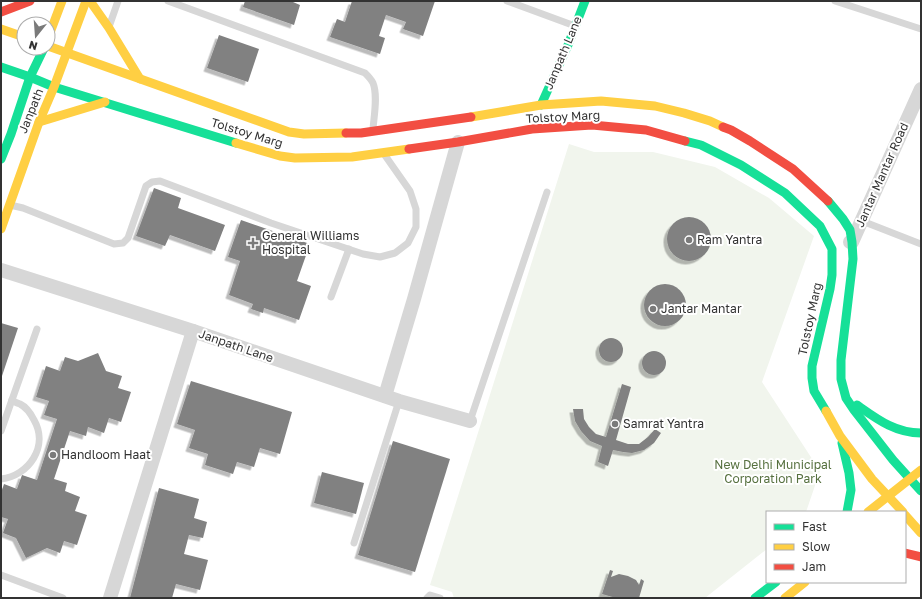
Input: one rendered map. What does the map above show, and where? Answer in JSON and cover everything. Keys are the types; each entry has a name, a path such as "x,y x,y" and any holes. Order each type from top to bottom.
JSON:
{"main road":[{"path":"1,12 30,1"},
{"path":"56,18 62,1"},
{"name":"Janpath","path":"1,230 39,122 54,87 86,1"},
{"path":"90,1 109,28 140,80"},
{"name":"Janpath Lane","path":"541,105 568,45 585,1"},
{"path":"1,29 16,34"},
{"name":"Tolstoy Marg","path":"56,50 289,132 304,134 360,133 466,118 541,105 601,101 655,106 684,113 724,127 750,141 793,169 829,202 850,230 853,259 841,360 841,379 846,398 854,410 910,478 919,495"},
{"name":"Janpath","path":"1,159 30,77 40,56"},
{"name":"Tolstoy Marg","path":"1,67 54,87 280,156 295,158 352,157 458,142 532,129 592,125 646,130 701,145 741,165 785,193 820,226 832,250 832,275 812,366 814,391 840,436 872,478 903,511"},
{"path":"39,122 105,102"},
{"path":"4,120 11,134"},
{"path":"846,398 885,424 898,430 921,433"},
{"path":"840,436 849,473 851,490 847,511"},
{"path":"869,511 921,470"},
{"name":"Tolstoy Marg","path":"906,515 921,533"},
{"path":"906,553 921,557"},
{"path":"755,598 775,583"},
{"path":"784,598 804,583"}],"street":[{"name":"Jantar Mantar Road","path":"832,250 852,242 921,89"},
{"path":"385,396 458,142"},
{"name":"Janpath Lane","path":"1,270 192,331 399,401 470,421"},
{"path":"110,598 192,331"}],"lane":[{"path":"109,28 118,1"},
{"path":"168,1 365,73 372,81 374,88 375,98 373,131"},
{"path":"507,1 575,26"},
{"path":"835,1 921,29"},
{"path":"10,205 23,208 114,244 123,243 128,238 146,186 152,182 160,181 271,223 363,254 380,257 395,253 408,243 416,227 416,209 410,191 383,153"},
{"path":"470,421 547,192"},
{"path":"862,220 921,244"},
{"path":"332,297 348,249"},
{"path":"1,431 36,329"},
{"path":"1,479 14,476 25,470 33,460 38,449 39,437 37,425 31,414 21,404 12,400"},
{"path":"354,543 399,401"},
{"path":"1,575 63,598"},
{"path":"427,598 430,595 440,598"}],"green space":[{"name":"Jantar Mantar","path":"569,144 594,152 653,152 715,167 769,198 814,236 762,382 820,471 806,511 766,511 766,550 705,598 454,598 452,592 430,585"}],"building":[{"path":"245,1 293,1 300,5 294,25 243,7"},
{"path":"352,1 435,1 423,36 403,29 406,22 386,15 379,36 385,38 380,54 330,37 337,19 345,22"},
{"path":"219,35 259,49 248,82 207,68"},
{"path":"154,188 181,198 178,208 225,225 215,251 170,235 165,246 136,236"},
{"name":"Ram Yantra","path":"689,217 701,221 707,227 711,239 707,251 701,257 689,261 677,257 671,251 667,239 671,227 677,221"},
{"path":"241,220 310,244 297,281 311,286 299,320 264,308 263,313 251,309 253,304 229,295 240,261 228,257"},
{"path":"661,284 669,284 677,287 683,293 686,305 683,317 677,323 669,326 661,326 653,323 647,317 644,309 644,301 647,293 653,287"},
{"path":"1,323 18,328 1,379"},
{"path":"611,338 620,341 623,350 620,359 611,362 602,359 599,350 602,341"},
{"path":"654,351 663,354 666,363 663,372 654,375 645,372 642,363 645,354"},
{"name":"Handloom Haat","path":"98,353 106,371 122,376 118,388 131,392 121,422 109,418 104,433 88,427 86,436 70,431 54,479 67,483 65,491 80,497 75,511 87,515 77,545 64,541 60,553 47,548 26,558 16,538 3,533 8,519 1,517 1,493 4,484 17,489 22,475 37,480 57,419 44,415 49,401 36,397 46,366 60,371 65,357 78,361"},
{"path":"191,381 292,412 280,454 260,448 254,467 237,462 233,474 205,465 208,454 189,448 195,430 177,424"},
{"name":"Samrat Yantra","path":"622,384 631,387 616,440 628,444 639,444 655,429 661,433 654,443 644,450 632,453 613,450 608,466 598,462 602,446 590,441 581,431 575,421 573,409 583,409 584,419 589,427 596,434 606,437"},
{"path":"393,441 450,459 415,572 358,555"},
{"path":"322,472 364,483 356,514 314,503"},
{"path":"159,488 199,499 194,518 207,522 203,538 189,535 184,554 208,560 200,590 176,584 172,598 130,598"},
{"path":"610,570 613,571 611,577 619,574 628,576 636,580 639,585 641,579 644,581 639,598 616,598 602,594"}],"traffic: fast":[{"path":"541,105 568,45 585,1"},
{"path":"1,159 30,77 40,56"},
{"path":"1,67 54,87 236,143"},
{"path":"685,141 701,145 741,165 785,193 820,226 832,249 832,275 812,366 812,378 814,391 826,411"},
{"path":"828,201 850,230 852,242 853,259 841,360 841,379 846,398 893,460 921,491"},
{"path":"857,405 879,420 895,428 903,431 921,433"},
{"path":"842,443 849,473 851,490 847,511"},
{"path":"755,598 775,583"}],"traffic: slow":[{"path":"56,17 62,1"},
{"path":"1,229 39,122 54,87 86,1"},
{"path":"90,1 109,28 140,79"},
{"path":"1,29 16,34"},
{"path":"56,49 289,132 304,134 346,133"},
{"path":"471,117 541,105 601,101 655,106 710,121 723,127"},
{"path":"39,122 105,102"},
{"path":"236,143 280,156 295,158 352,157 409,149"},
{"path":"826,411 840,436 872,479 902,511"},
{"path":"869,511 921,470"},
{"path":"906,516 921,533"},
{"path":"785,598 804,583"}],"traffic: jam":[{"path":"1,12 30,1"},
{"path":"346,133 361,133 471,117"},
{"path":"409,149 532,129 592,125 646,130 685,141"},
{"path":"723,127 750,141 793,169 828,201"},
{"path":"906,553 921,557"}],"place":[{"name":"Ram Yantra","path":"689,240"},
{"name":"General Williams Hospital","path":"253,243"},
{"name":"Jantar Mantar","path":"653,309"},
{"name":"Samrat Yantra","path":"615,424"},
{"name":"Handloom Haat","path":"53,455"}],"park label":[{"name":"New Delhi Municipal Corporation Park","path":"773,472"}]}
